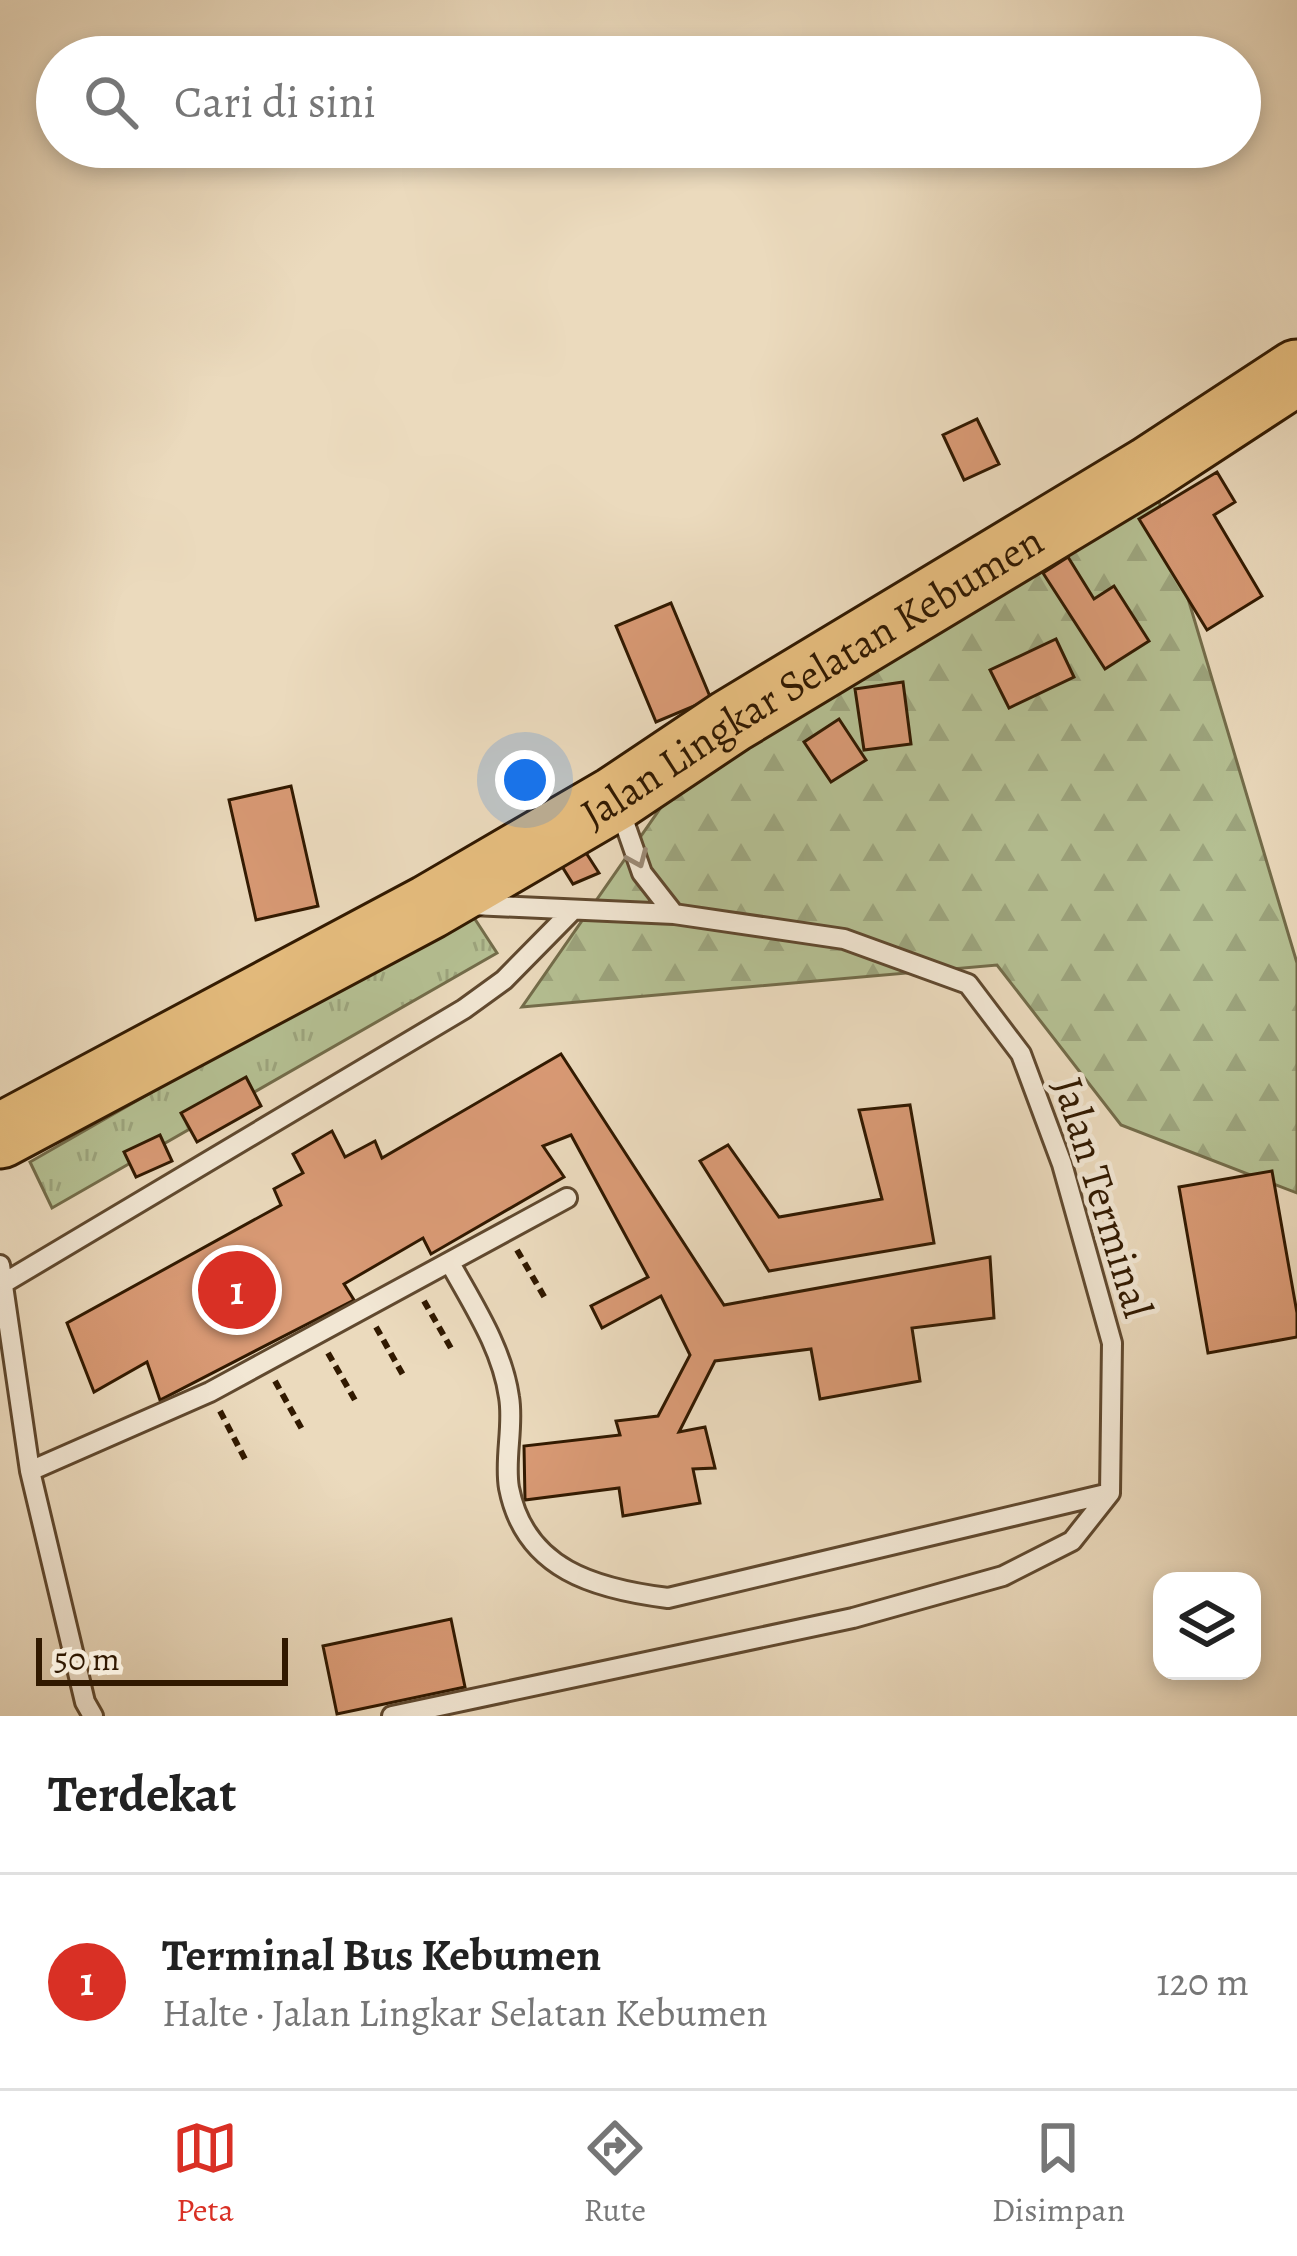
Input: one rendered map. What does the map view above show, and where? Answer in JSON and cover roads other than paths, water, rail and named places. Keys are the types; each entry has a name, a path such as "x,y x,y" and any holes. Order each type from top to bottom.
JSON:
{"highway":[{"name":"Jalan Lingkar Selatan Kebumen","path":"0,1136 428,907 616,798 731,722 1149,469 1297,372"}],"lane":[{"path":"616,798 642,873 674,914"},
{"name":"Jalan Terminal","path":"428,907 494,904 571,912 674,914 844,939 968,983 1021,1054 1062,1164 1112,1343 1109,1493"},
{"path":"93,1716 85,1702 29,1471 2,1274 464,1009 504,980 571,912"},
{"path":"29,1471 210,1392 567,1198"},
{"path":"450,1263 496,1351 510,1399 508,1486 524,1534 550,1559 611,1591 668,1598 1109,1493"},
{"path":"392,1716 853,1618 1003,1576 1072,1541 1109,1493"}],"place":[{"name":"Terminal Bus Kebumen","path":"237,1290"}]}
